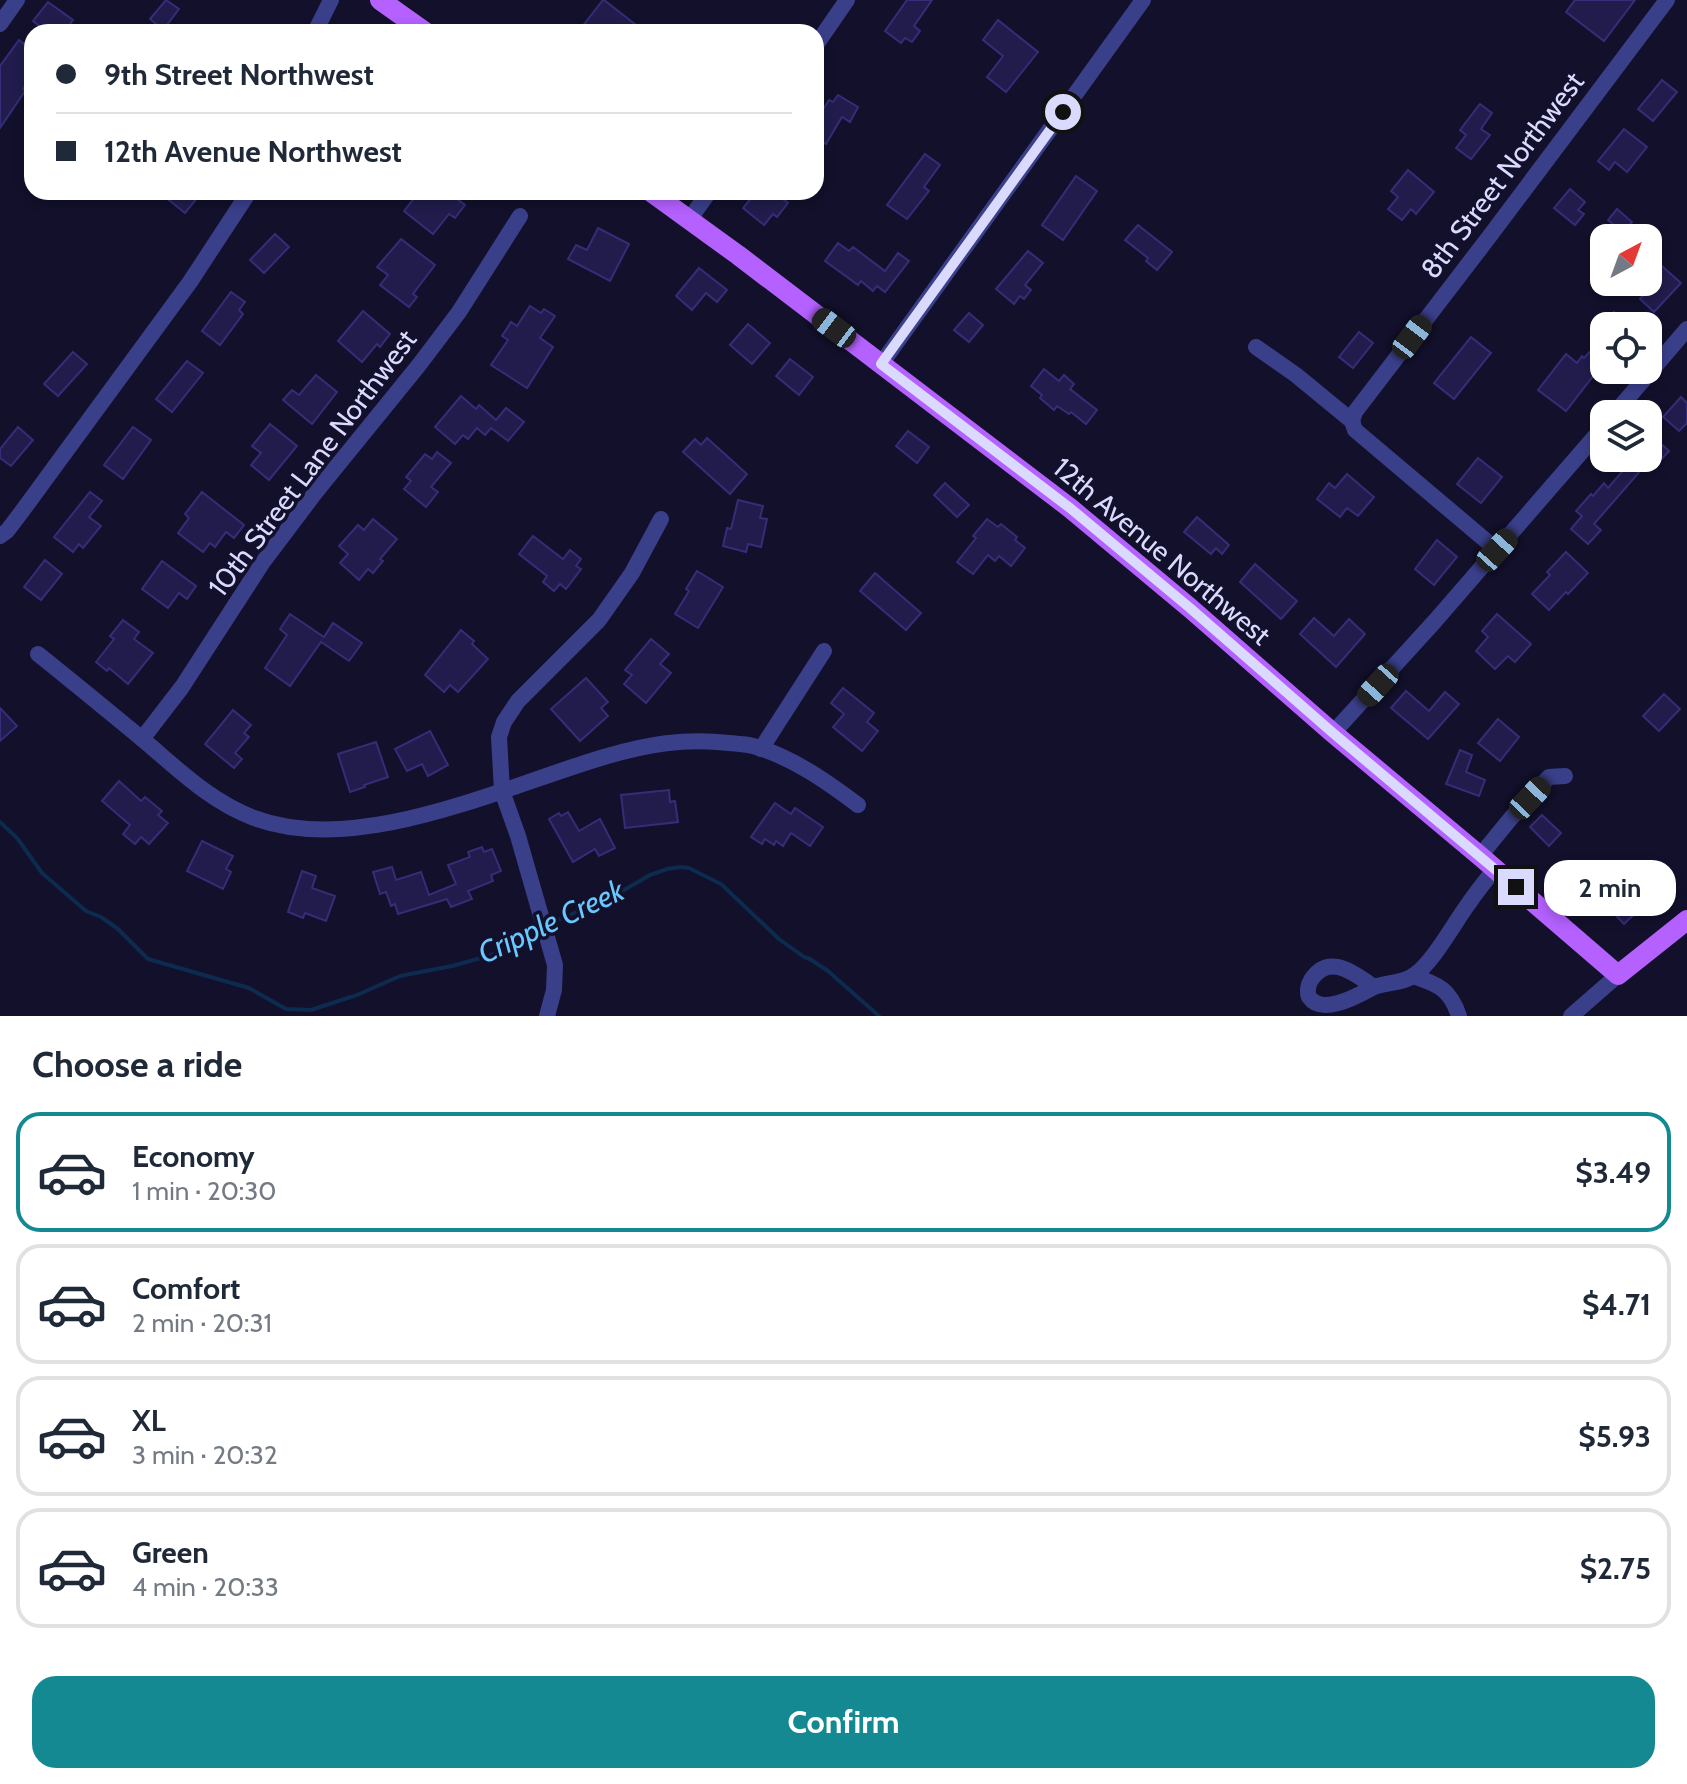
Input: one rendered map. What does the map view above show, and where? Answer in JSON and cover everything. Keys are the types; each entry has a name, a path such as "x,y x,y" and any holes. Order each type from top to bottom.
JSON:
{"main road":[{"path":"380,0 414,24"},
{"name":"12th Avenue Northwest","path":"662,200 1070,508 1618,975"},
{"path":"1618,975 1687,920"}],"street":[{"path":"0,24 17,0"},
{"path":"319,24 331,0"},
{"path":"824,33 847,0"},
{"path":"881,364 1143,0"},
{"name":"8th Street Northwest","path":"1352,421 1364,400 1667,0"},
{"path":"0,536 20,514 180,295 244,200"},
{"path":"689,220 703,200"},
{"name":"10th Street Lane Northwest","path":"142,739 182,687 263,562 459,312 520,216"},
{"path":"1626,400 1687,329"},
{"path":"1256,347 1352,421 1355,430 1497,550"},
{"path":"1333,733 1590,442"},
{"path":"547,1016 554,990 552,952 502,791 499,737 518,701 599,620 632,573 661,519"},
{"path":"761,749 824,651"},
{"path":"38,654 190,781 228,806 254,818 301,829 383,824 502,791 565,768 650,744 706,740 761,749 807,770 858,805"},
{"path":"1374,987 1413,976 1437,950 1471,899 1511,818 1549,777 1565,776"},
{"path":"1571,1016 1618,975"},
{"path":"1413,976 1448,993 1459,1016"}],"building":[{"path":"166,0 179,9 168,24 156,24 150,19"},
{"path":"604,0 635,24 584,24"},
{"path":"907,0 932,0 914,26 920,31 912,42 905,38 901,43 885,31"},
{"path":"1575,0 1635,0 1604,41 1566,12"},
{"path":"48,2 73,20 70,24 37,24 33,21"},
{"path":"998,20 1038,52 1006,92 987,77 1003,56 983,40"},
{"path":"19,40 24,44 24,92 0,128 0,66"},
{"path":"1662,80 1677,92 1653,121 1638,109"},
{"path":"838,95 858,107 850,122 842,117 826,144 824,108 829,100 833,102"},
{"path":"1480,104 1492,113 1481,129 1490,135 1471,159 1456,148 1466,135 1460,130"},
{"path":"1624,129 1647,147 1627,172 1615,162 1609,170 1598,161"},
{"path":"925,154 940,165 924,187 929,191 907,219 887,205"},
{"path":"1408,170 1434,192 1416,214 1411,209 1402,220 1388,209 1398,197 1391,191"},
{"path":"1076,176 1097,191 1063,240 1042,225"},
{"path":"1570,189 1585,202 1578,210 1584,214 1575,225 1554,208"},
{"path":"169,200 196,200 185,213"},
{"path":"413,200 458,200 465,205 455,218 449,214 433,234 404,211"},
{"path":"750,200 784,200 788,203 777,217 773,214 764,225 743,208"},
{"path":"1617,209 1632,222 1613,224 1608,220"},
{"path":"1138,225 1172,252 1157,270 1146,261 1148,258 1125,240"},
{"path":"598,228 629,244 610,281 568,259 576,245 587,250"},
{"path":"275,234 289,247 264,273 250,260"},
{"path":"401,239 435,265 413,294 417,297 409,307 380,285 388,275 377,267"},
{"path":"838,243 849,251 853,247 885,271 898,253 909,261 885,292 877,286 873,291 861,281 858,285 825,261"},
{"path":"1028,251 1043,263 1025,285 1031,290 1024,299 1020,296 1014,304 996,289"},
{"path":"1662,266 1681,283 1654,312 1640,299 1642,296 1662,296"},
{"path":"699,268 727,290 717,302 706,293 692,310 676,296"},
{"path":"231,292 245,302 239,310 243,314 220,345 202,331"},
{"path":"530,306 541,313 544,309 555,316 540,338 553,347 527,388 491,365 508,340 502,336 511,322 517,326"},
{"path":"363,311 390,334 362,362 338,341"},
{"path":"969,313 983,325 969,342 954,330"},
{"path":"748,324 770,343 752,364 730,345"},
{"path":"1359,332 1373,343 1353,368 1339,357"},
{"path":"1471,337 1491,353 1454,399 1434,383"},
{"path":"73,352 87,364 58,396 44,384"},
{"path":"1590,352 1590,380 1566,411 1538,390 1566,354 1577,363 1582,356 1584,358"},
{"path":"790,359 813,377 799,395 776,376"},
{"path":"187,361 203,373 172,412 156,399"},
{"path":"1044,369 1059,381 1064,375 1074,384 1070,389 1097,410 1086,424 1071,412 1069,414 1057,406 1054,410 1040,398 1042,395 1031,386"},
{"path":"316,375 337,392 312,424 283,400 292,390 299,395"},
{"path":"461,396 476,409 479,405 496,420 506,408 524,422 508,441 491,428 485,435 477,428 468,439 463,435 455,444 435,427"},
{"path":"1681,397 1687,403 1687,423 1679,431 1663,417"},
{"path":"270,424 297,446 269,480 251,465 261,453 252,446"},
{"path":"18,427 33,440 11,466 0,458 0,449"},
{"path":"133,427 151,440 123,479 104,465"},
{"path":"908,431 929,447 917,463 896,446"},
{"path":"707,438 747,474 730,494 683,452 695,439 701,445"},
{"path":"1662,445 1669,451 1662,458"},
{"path":"437,452 451,463 431,487 438,492 426,507 404,489 411,481 406,477 425,454 432,459"},
{"path":"1478,458 1502,477 1481,503 1457,484"},
{"path":"1622,472 1639,472 1594,524 1601,530 1588,544 1571,529 1582,516 1576,511 1604,483 1608,488"},
{"path":"1347,474 1374,497 1358,516 1347,508 1340,517 1317,499 1329,483 1335,488"},
{"path":"945,483 969,505 957,517 934,495"},
{"path":"90,492 102,501 89,517 101,526 83,548 79,544 73,552 54,537"},
{"path":"202,492 244,525 234,538 226,532 215,547 210,543 203,552 178,533 189,518 185,514"},
{"path":"738,500 763,506 760,518 767,519 761,547 748,544 746,552 723,546"},
{"path":"1197,517 1229,545 1222,554 1216,548 1211,554 1184,532"},
{"path":"373,519 397,539 373,573 368,569 359,580 340,563 348,554 339,546 358,525 364,530"},
{"path":"987,519 998,527 1001,524 1025,548 1011,566 999,556 995,561 988,555 973,574 957,562"},
{"path":"533,536 563,559 570,550 581,559 576,566 581,569 566,589 560,584 554,591 543,582 547,576 519,554"},
{"path":"1437,540 1457,557 1434,585 1415,569"},
{"path":"1566,552 1588,573 1549,610 1532,594"},
{"path":"45,560 62,574 41,600 24,587"},
{"path":"162,561 196,586 187,599 179,593 168,608 142,589"},
{"path":"1255,564 1297,601 1281,619 1240,582"},
{"path":"697,571 723,587 698,628 675,614"},
{"path":"875,573 921,613 906,630 860,591"},
{"path":"290,614 324,637 333,623 362,643 349,661 321,642 290,686 265,668 287,635 280,629"},
{"path":"1497,614 1531,644 1515,662 1508,656 1495,669 1476,651 1488,637 1482,631"},
{"path":"1314,618 1334,636 1349,619 1365,634 1336,667 1300,634"},
{"path":"123,620 139,632 134,639 153,653 128,684 109,668 107,671 96,662 114,639 110,636"},
{"path":"461,630 488,659 458,692 450,685 444,692 425,675"},
{"path":"651,639 669,654 660,664 671,673 646,703 624,684 632,675 625,670"},
{"path":"586,678 608,702 601,708 608,716 580,741 551,709"},
{"path":"843,688 874,713 867,722 878,731 862,751 833,727 844,714 831,703"},
{"path":"1406,691 1429,711 1445,692 1459,704 1428,739 1391,708"},
{"path":"1664,694 1680,709 1659,731 1643,716"},
{"path":"0,708 17,726 0,741"},
{"path":"233,710 251,725 244,733 249,737 235,753 242,759 234,768 205,744"},
{"path":"1498,719 1519,737 1500,761 1478,743"},
{"path":"430,731 448,765 428,776 422,764 407,771 395,749"},
{"path":"376,742 388,777 350,792 338,754"},
{"path":"1460,750 1472,755 1466,772 1485,780 1479,796 1446,784"},
{"path":"119,781 141,801 145,797 162,811 158,815 168,823 149,844 141,837 135,844 123,834 130,825 102,801"},
{"path":"669,790 670,802 675,801 678,822 625,828 621,795"},
{"path":"775,803 791,814 795,808 823,827 810,846 791,833 783,846 765,839 762,844 751,837"},
{"path":"568,812 579,831 600,819 615,848 599,856 595,849 573,862 549,819"},
{"path":"1542,815 1561,833 1549,846 1530,827"},
{"path":"202,841 233,856 226,869 231,872 223,889 187,871"},
{"path":"482,847 484,852 492,849 501,871 491,875 493,881 468,891 472,899 451,907 447,899 398,914 386,892 380,894 373,872 392,867 396,880 421,872 429,895 456,884 448,865 470,857 468,852"},
{"path":"302,871 316,876 312,888 335,896 326,921 305,913 303,918 288,912"},
{"path":"1616,877 1643,906 1624,924 1597,895"}],"waterway":[{"name":"Cripple Creek","path":"0,822 17,838 42,873 86,911 118,929 148,959 249,988 286,1009 311,1010 357,995 400,976 488,956 540,930"},
{"name":"Cripple Creek","path":"548,927 650,875 667,869 689,868 721,884 779,939 828,971 879,1016"}],"route":[{"path":"1063,112 881,364 1070,508 1516,887"}]}
